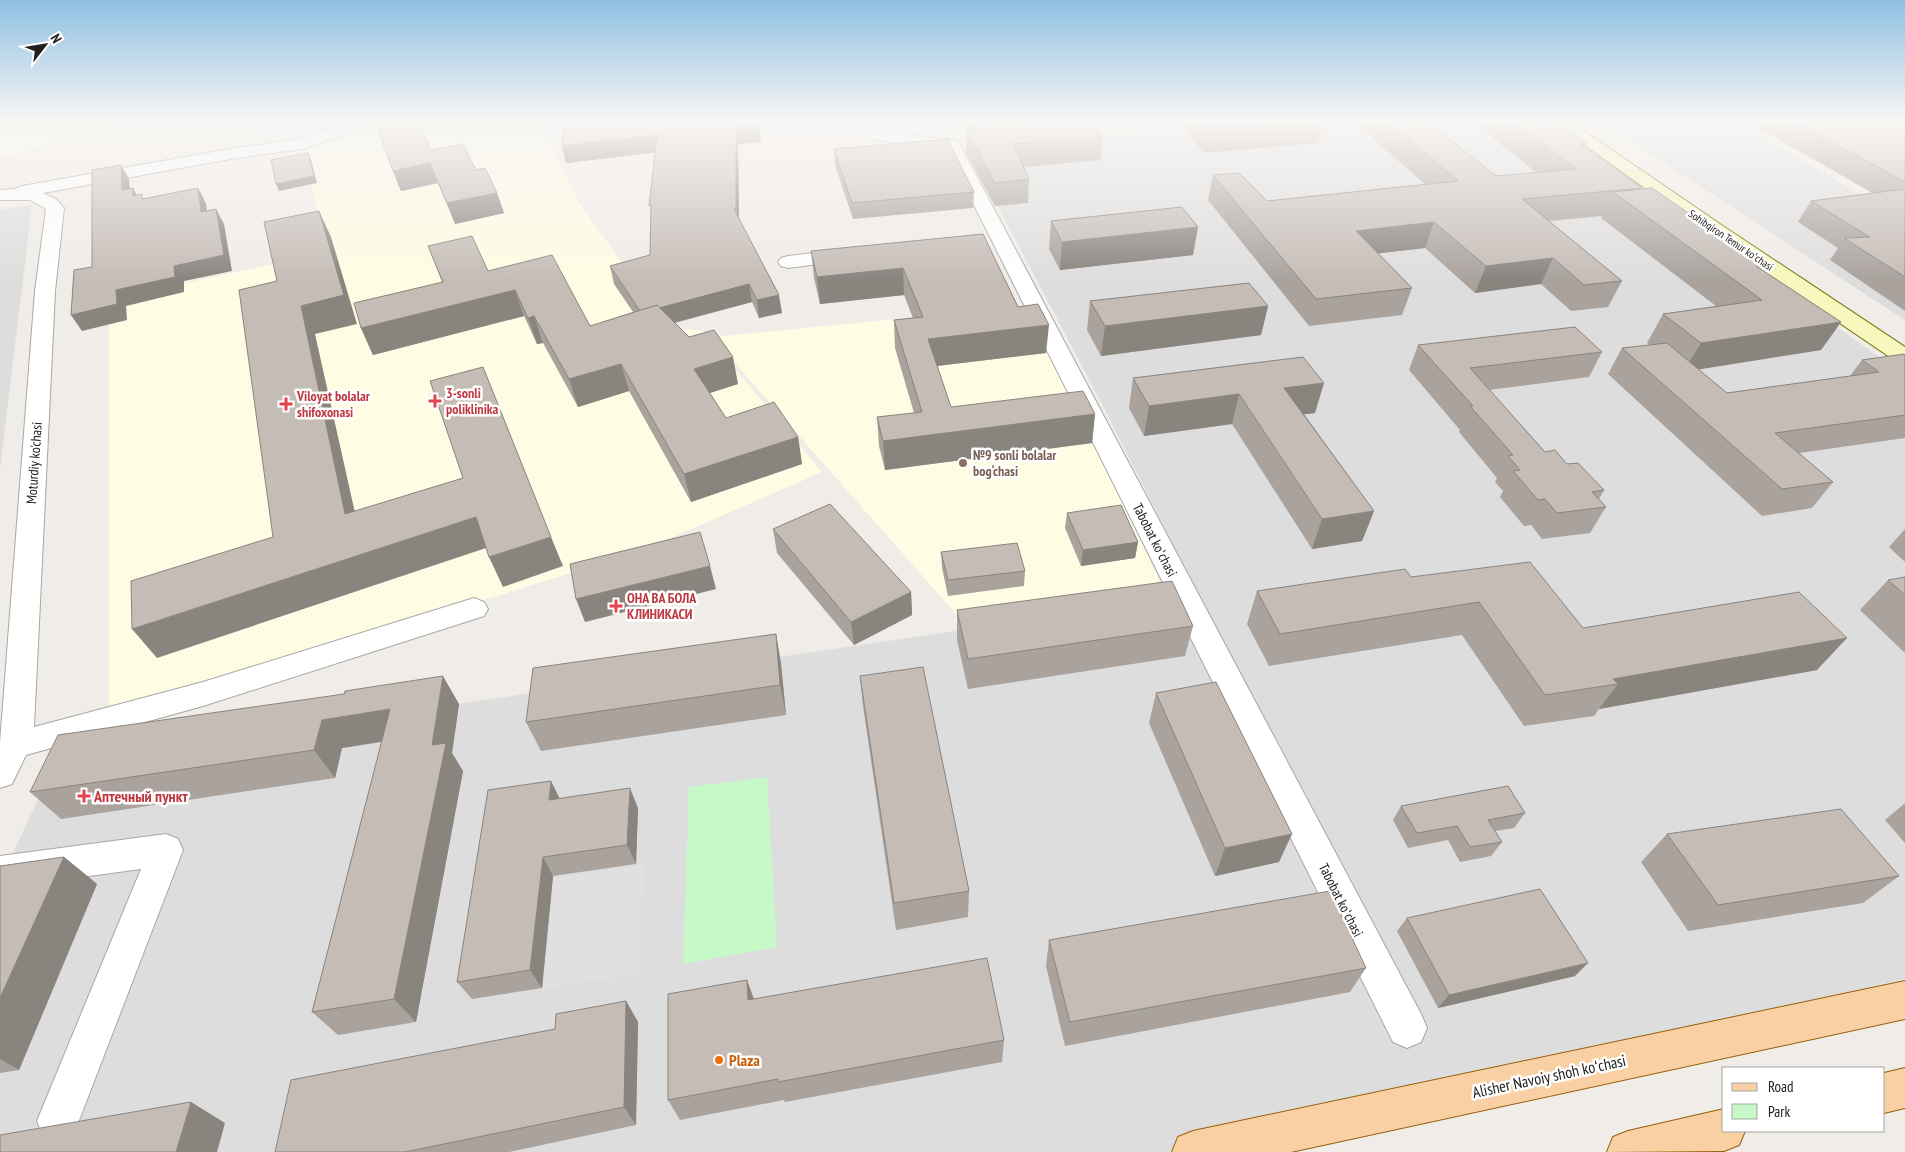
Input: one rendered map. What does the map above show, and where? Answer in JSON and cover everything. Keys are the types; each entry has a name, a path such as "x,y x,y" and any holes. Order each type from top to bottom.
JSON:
{"main road":[{"name":"Sohibqiron Temur koʻchasi","path":"1635,174 1905,357"},
{"name":"Alisher Navoiy shoh koʻchasi","path":"1193,1152 1905,1000"},
{"path":"1885,1093 1905,1088"},
{"path":"1628,1152 1722,1130"}],"street":[{"path":"2,194 116,174"},
{"name":"Tabobat koʻchasi","path":"964,174 990,239 1407,1028"},
{"name":"Moturdiy ko'chasi","path":"0,774 16,745 45,291 55,208 49,200 31,195 2,194"},
{"path":"788,262 865,253"},
{"path":"16,745 203,694 474,610"},
{"path":"0,872 166,850 58,1121"}],"shaded area":[{"name":"3-sonli poliklinika","path":"310,174 565,174 579,203 633,278 665,329 702,330 822,472 639,552 109,716 109,299 326,253"},
{"path":"981,174 1619,174 1905,375 1905,979 1187,1152 0,1152 0,881 55,763 949,632 1197,593 1103,406"},
{"path":"1681,174 1825,174 1905,220 1905,320"},
{"path":"32,205 0,469 0,210"},
{"name":"№9 sonli bolalar bog‘chasi","path":"1031,306 1163,589 963,622 712,337"},
{"path":"643,865 639,974 543,988 554,878"}],"green space":[{"path":"767,777 777,947 683,964 689,787"}],"building":[{"path":"92,174 121,174 122,190 133,188 133,196 142,194 142,199 198,188 201,212 216,209 224,255 174,266 175,277 116,290 117,304 71,315 74,270 92,267"},
{"path":"274,174 313,174 314,176 276,184"},
{"path":"435,174 488,174 497,193 447,203"},
{"path":"653,174 736,174 736,208 734,209 779,295 757,300 749,284 659,308 657,305 640,311 610,266 650,255 651,205 649,206"},
{"path":"842,174 965,174 974,192 852,203"},
{"path":"990,174 1027,174 1029,179 995,183"},
{"path":"1240,174 1267,201 1458,181 1449,174 1493,174 1496,176 1522,174 1622,174 1642,188 1522,199 1622,281 1584,285 1553,258 1486,266 1434,222 1356,231 1412,288 1316,299 1213,175"},
{"path":"1890,174 1905,174 1905,182"},
{"path":"1652,188 1763,265 1756,266 1841,322 1701,343 1663,314 1762,300 1613,192"},
{"path":"1905,189 1905,277 1844,238 1870,237 1811,201"},
{"path":"1182,207 1198,227 1062,242 1051,221"},
{"path":"319,211 344,295 301,306 345,514 463,478 430,381 483,367 551,537 489,557 476,517 132,629 131,581 273,537 239,290 277,281 264,222"},
{"path":"983,234 1018,307 1038,304 1049,325 928,339 951,407 1083,391 1095,414 883,441 877,417 922,412 894,320 923,317 903,268 817,277 811,251"},
{"path":"472,236 488,271 552,255 590,326 657,305 689,337 714,330 733,357 694,369 726,418 774,402 798,437 684,474 621,364 569,379 534,316 528,318 515,290 361,328 354,303 443,282 428,246"},
{"path":"1249,283 1268,306 1105,326 1090,301"},
{"path":"1575,327 1602,352 1470,368 1545,452 1555,450 1567,464 1578,463 1604,490 1592,492 1606,507 1557,513 1545,499 1538,500 1513,471 1520,470 1508,456 1513,455 1470,406 1473,406 1418,345"},
{"path":"1667,343 1727,393 1879,372 1862,360 1904,354 1905,415 1775,433 1833,482 1782,489 1622,348"},
{"path":"1303,357 1324,383 1284,388 1374,511 1322,519 1239,394 1149,406 1133,378"},
{"path":"830,504 911,592 851,622 773,529"},
{"path":"1121,505 1138,542 1083,550 1067,513"},
{"path":"700,532 710,566 576,599 570,564"},
{"path":"1017,543 1025,571 948,580 941,552"},
{"path":"1530,562 1583,628 1799,592 1847,638 1613,679 1618,684 1545,695 1479,602 1280,634 1257,591 1405,569 1411,577"},
{"path":"1905,577 1905,595 1888,580"},
{"path":"1172,581 1193,626 968,659 957,610"},
{"path":"776,634 780,685 526,722 533,668"},
{"path":"923,667 969,891 894,903 860,676"},
{"path":"443,676 432,745 446,743 394,999 312,1012 390,709 322,720 314,750 30,792 58,735 344,694 345,691"},
{"path":"1216,682 1292,834 1225,848 1156,693"},
{"path":"551,781 549,800 630,788 627,845 543,857 530,970 457,982 488,790"},
{"path":"1508,786 1525,813 1488,820 1502,842 1470,847 1457,826 1417,833 1401,806"},
{"path":"1841,809 1899,876 1718,905 1667,834"},
{"path":"64,857 0,998 0,866"},
{"path":"1540,889 1588,963 1449,995 1407,918"},
{"path":"1330,891 1366,968 1070,1022 1049,940"},
{"path":"987,958 1004,1040 778,1082 778,1079 668,1100 668,994 747,980 748,1000"},
{"path":"626,1001 624,1107 405,1152 275,1152 291,1080 555,1029 556,1014"},
{"path":"191,1102 176,1152 0,1152 0,1135"}],"place":[{"name":"3-sonli poliklinika","path":"435,401"},
{"name":"Viloyat bolalar shifoxonasi","path":"286,404"},
{"name":"№9 sonli bolalar bog‘chasi","path":"963,463"},
{"name":"ОНА ВА БОЛА КЛИНИКАСИ","path":"616,606"},
{"name":"Аптечный пункт","path":"84,796"},
{"name":"Plaza","path":"719,1060"}]}
